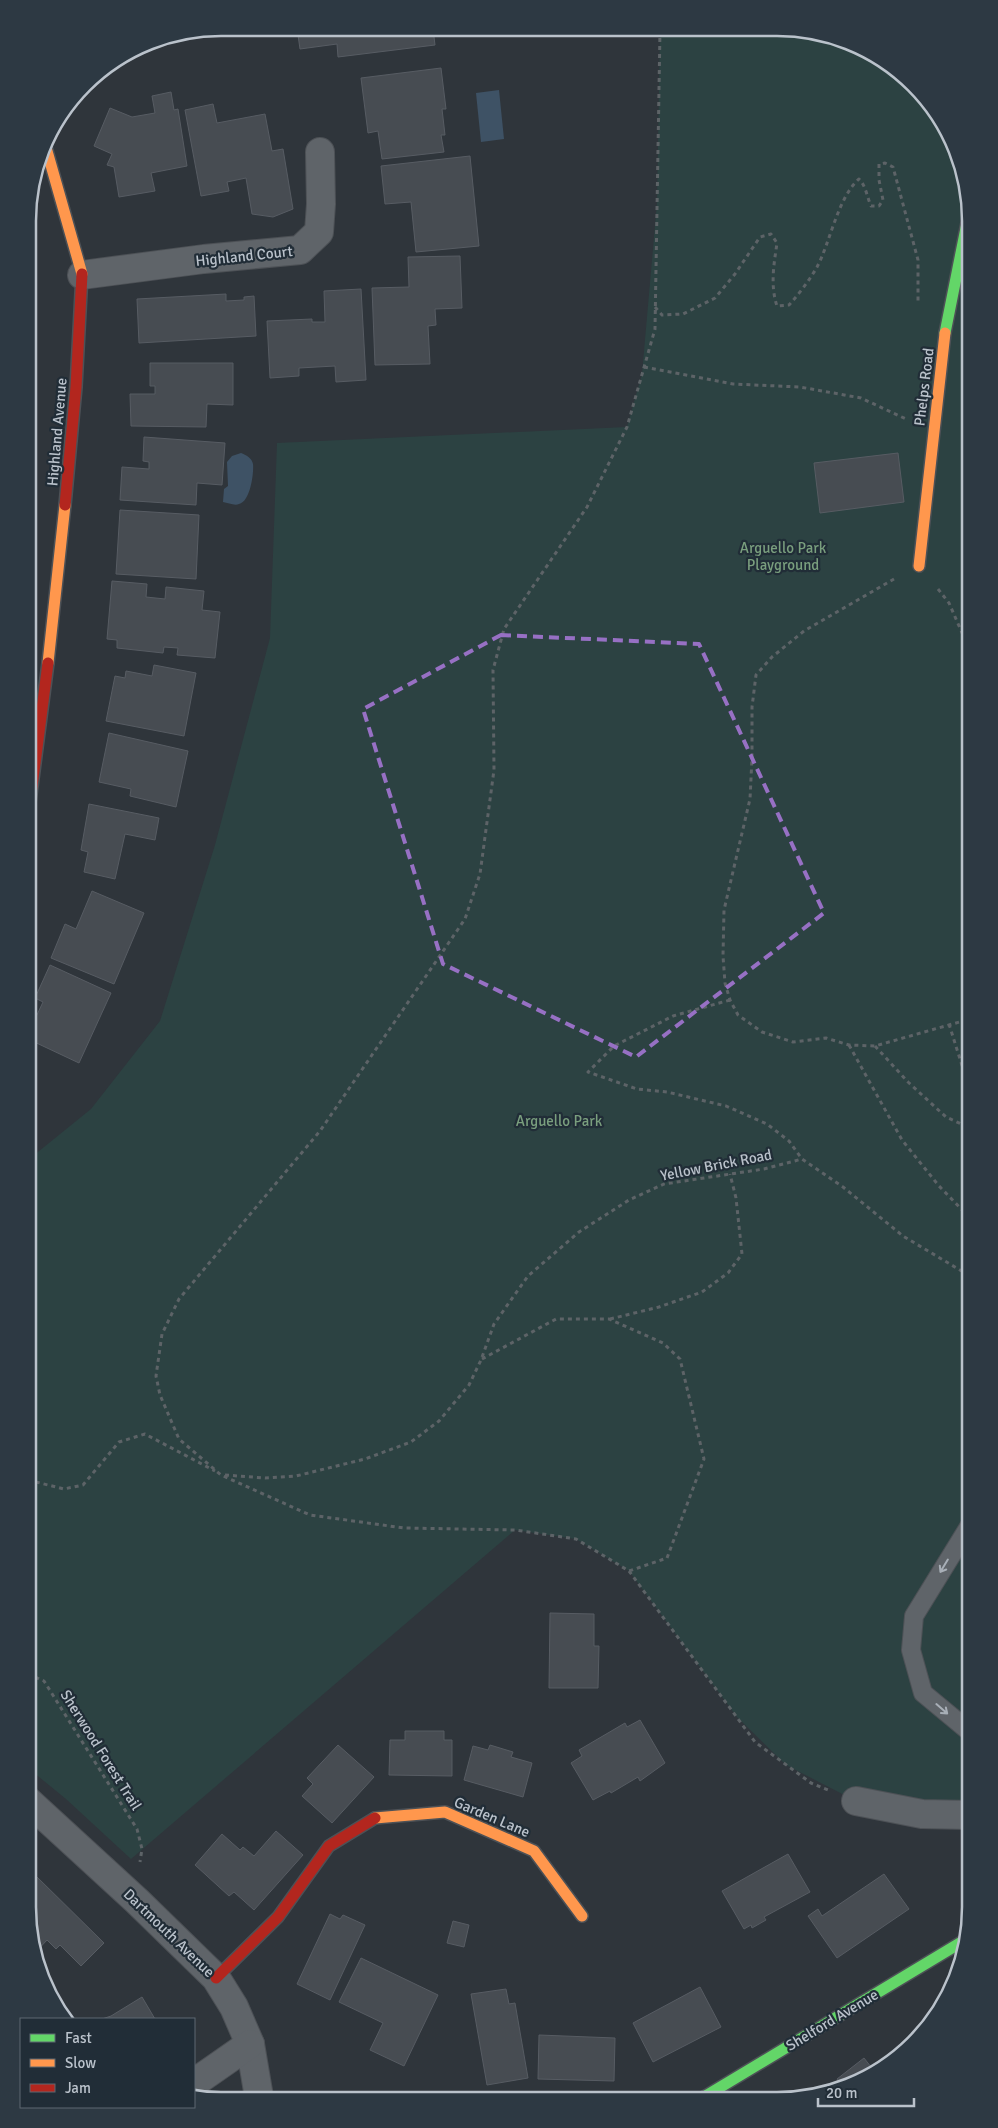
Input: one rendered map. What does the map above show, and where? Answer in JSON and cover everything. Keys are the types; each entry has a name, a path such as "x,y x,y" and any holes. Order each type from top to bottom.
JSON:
{"street":[{"name":"Highland Court","path":"82,275 300,250 319,232 321,204 320,152"},
{"name":"Highland Avenue","path":"36,756 53,625 76,387 82,275 48,156"},
{"name":"Phelps Road","path":"919,566 945,330 962,247"},
{"path":"856,1801 922,1814 962,1815"},
{"name":"Dartmouth Avenue","path":"36,1808 137,1901 216,1978 234,2007 250,2044 258,2092"},
{"name":"Garden Lane","path":"216,1978 278,1917 329,1846 375,1818 444,1812 534,1852 582,1916"},
{"name":"Shelford Avenue","path":"712,2092 958,1944"},
{"path":"195,2082 250,2044"}],"lane":[{"path":"962,1537 914,1616 911,1650 923,1693 962,1725"}],"path":[{"path":"221,1475 179,1439 160,1396 156,1376 162,1334 179,1299 320,1131 465,919 480,874 489,808 494,770 492,670 504,629 587,507 627,427 654,329 660,36"},
{"path":"655,307 662,315 683,314 715,298 735,274 760,237 771,234 778,243 774,265 773,293 777,306 789,305 817,266 837,215 854,183 859,179 864,184 871,206 879,206 883,200 879,180 879,164 885,163 893,167 899,184 918,260 918,310"},
{"path":"644,367 733,384 800,387 861,398 934,432"},
{"path":"962,633 949,604 919,566 878,587 804,631 772,657 756,675 752,707 750,799 724,910 723,956 725,983 730,1000 738,1015 762,1032 794,1042 826,1038 849,1045 875,1046 962,1021"},
{"path":"730,1000 673,1016 614,1046 588,1072 637,1089 667,1092 726,1106 767,1124 789,1141 802,1159 843,1187 903,1236 962,1271"},
{"path":"948,1024 962,1067"},
{"path":"849,1045 902,1140 939,1186 962,1210"},
{"path":"875,1046 908,1082 946,1117 962,1124"},
{"name":"Yellow Brick Road","path":"221,1475 265,1478 296,1476 365,1459 411,1442 439,1421 469,1385 481,1360 494,1324 528,1276 579,1232 628,1200 664,1184 764,1169 802,1159"},
{"path":"481,1360 556,1319 609,1319 659,1307 702,1292 728,1273 742,1254 736,1198 730,1174"},
{"path":"609,1319 664,1343 680,1359 704,1459 667,1558 630,1571"},
{"path":"36,1482 64,1489 83,1485 119,1442 145,1434 221,1475 310,1515 404,1528 515,1530 576,1539 630,1571 755,1742 811,1782 856,1801"},
{"name":"Sherwood Forest Trail","path":"36,1678 44,1681 137,1829 142,1848"}],"highlighted area":[{"path":"501,635 699,644 824,913 636,1057 443,964 363,709"}],"green space":[{"name":"Arguello Park","path":"660,36 777,36 801,38 836,46 859,55 899,82 916,99 943,139 958,185 962,221 962,1818 856,1801 786,1765 737,1717 629,1571 576,1539 515,1530 131,1859 66,1799 36,1775 36,1154 91,1109 160,1021 215,845 270,638 277,443 627,427 642,374 657,203"}],"water":[{"path":"499,90 504,139 481,142 476,93"},
{"path":"241,453 250,458 253,464 252,481 249,493 243,502 233,505 223,502 224,489 228,486 227,462 232,456"}],"building":[{"path":"298,36 434,36 435,45 338,57 337,44 300,49"},
{"path":"441,68 446,109 442,109 445,135 441,135 444,152 382,159 378,131 368,133 361,78"},
{"path":"171,92 174,110 178,109 187,166 151,173 155,191 119,197 114,167 107,165 112,154 94,146 110,108 132,117 155,113 152,96"},
{"path":"213,104 217,123 265,114 272,151 283,149 293,209 273,217 252,214 246,178 227,182 229,191 201,196 185,110"},
{"path":"470,156 479,246 416,252 411,202 385,204 381,166"},
{"path":"460,256 462,308 435,309 436,325 428,326 430,364 375,365 372,288 409,287 408,257"},
{"path":"361,289 366,380 336,382 335,366 299,368 299,376 270,378 267,321 312,319 312,322 325,322 324,291"},
{"path":"226,294 226,301 244,300 244,297 254,296 256,336 139,343 137,299"},
{"path":"150,363 233,363 233,405 207,404 206,427 131,426 130,394 155,394 155,386 150,386"},
{"path":"144,437 225,443 222,485 197,483 196,505 120,500 122,467 149,469 149,462 143,461"},
{"path":"898,453 904,502 820,513 814,463"},
{"path":"120,510 199,515 196,579 116,574"},
{"path":"112,581 147,584 146,597 165,599 166,587 204,591 202,610 220,612 215,658 177,655 178,648 164,647 163,653 117,648 117,640 107,639"},
{"path":"154,665 196,673 184,736 106,721 115,676 125,678 126,671 152,676"},
{"path":"109,733 188,751 176,807 130,796 131,789 99,782"},
{"path":"89,804 159,818 155,840 125,834 115,879 84,872 88,852 81,850"},
{"path":"92,891 144,913 114,984 51,958 65,924 76,929"},
{"path":"50,965 111,993 79,1063 36,1043 36,1017 43,1002 36,998"},
{"path":"550,1613 594,1614 594,1646 599,1646 598,1688 549,1688"},
{"path":"640,1720 665,1763 640,1781 638,1777 611,1793 610,1791 593,1800 571,1763 582,1756 579,1750 625,1723 627,1727"},
{"path":"405,1731 444,1731 444,1740 452,1740 452,1776 389,1775 390,1740 405,1740"},
{"path":"338,1745 374,1777 332,1823 302,1796 313,1784 307,1778"},
{"path":"490,1745 513,1752 511,1757 532,1763 523,1797 464,1780 473,1746 488,1750"},
{"path":"276,1831 303,1855 254,1910 234,1892 229,1896 195,1865 222,1834 240,1850 243,1847 254,1856"},
{"path":"788,1854 810,1892 764,1917 766,1920 752,1928 751,1925 744,1929 722,1891"},
{"path":"884,1874 909,1909 837,1958 808,1916 818,1909 822,1916"},
{"path":"36,1876 104,1943 81,1966 60,1945 56,1949 47,1940 41,1947 36,1907"},
{"path":"330,1914 340,1919 343,1915 365,1925 330,2000 297,1984"},
{"path":"453,1921 469,1925 464,1947 447,1943"},
{"path":"361,1958 438,1995 404,2066 370,2050 383,2023 339,2002"},
{"path":"700,1987 721,2027 653,2062 633,2023"},
{"path":"506,1989 509,2004 515,2003 528,2078 487,2085 471,1994"},
{"path":"142,1997 154,2018 105,2018"},
{"path":"539,2035 615,2038 614,2081 538,2079"},
{"path":"864,2058 870,2066 847,2078 839,2081 837,2079"}],"traffic: fast":[{"path":"945,333 962,248"},
{"path":"712,2092 958,1944"}],"traffic: slow":[{"path":"48,156 82,274"},
{"path":"919,566 945,333"},
{"path":"48,663 65,505"},
{"path":"375,1818 445,1812 534,1851 582,1916"}],"traffic: jam":[{"path":"65,505 76,387 82,274"},
{"path":"36,755 48,663"},
{"path":"216,1978 278,1917 329,1846 375,1818"}],"park label":[{"name":"Arguello Park Playground","path":"783,556"}]}
